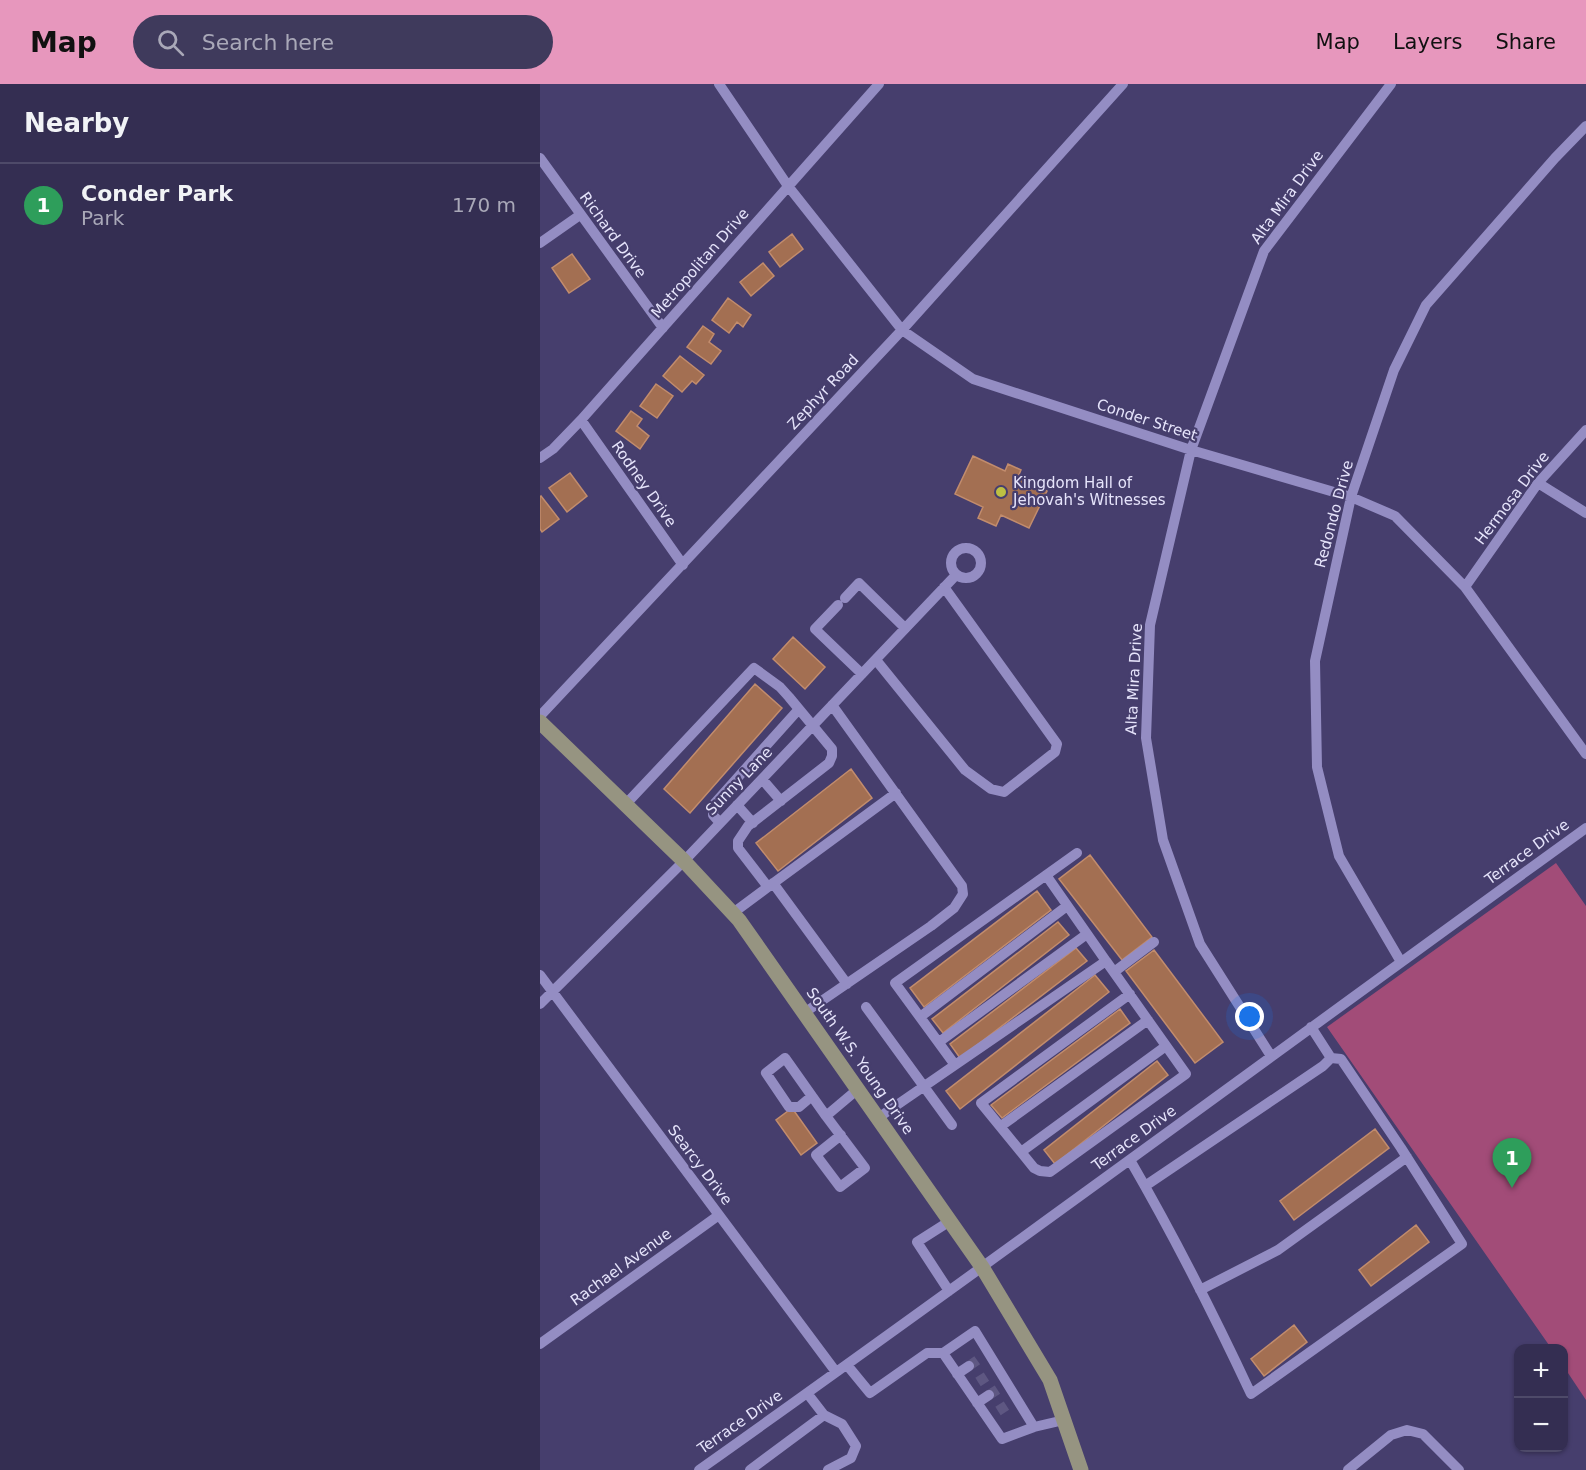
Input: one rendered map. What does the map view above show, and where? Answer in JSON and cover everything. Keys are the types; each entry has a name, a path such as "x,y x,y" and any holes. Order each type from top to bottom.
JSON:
{"main road":[{"name":"South W.S. Young Drive","path":"540,722 684,861 740,920 982,1267 1050,1380 1081,1470"}],"street":[{"name":"Conder Street","path":"719,84 788,186 902,330 973,379 1191,450 1351,497 1395,516 1465,587 1586,754"},
{"name":"Metropolitan Drive","path":"540,459 581,420 879,84"},
{"name":"Zephyr Road","path":"540,716 902,330 1123,84"},
{"name":"Alta Mira Drive","path":"1271,1056 1200,944 1163,840 1146,738 1150,625 1191,450 1264,251 1391,84"},
{"name":"Redondo Drive","path":"1401,962 1339,856 1317,767 1315,661 1351,497 1394,370 1426,305 1586,126"},
{"name":"Richard Drive","path":"540,158 663,328"},
{"path":"540,243 580,215"},
{"name":"Rodney Drive","path":"581,420 683,565"},
{"name":"Hermosa Drive","path":"1465,587 1538,483 1586,430"},
{"path":"1538,483 1586,513"},
{"name":"Sunny Lane","path":"540,1004 720,824 956,574"},
{"path":"862,674 815,629 841,601 859,584 905,628"},
{"path":"876,660 964,770 991,789 1004,792 1055,752 1058,744 944,587"},
{"path":"625,805 754,668 780,687 832,748 832,756 829,763 753,823 738,841 738,848 770,885 847,984"},
{"path":"804,1013 954,908 963,894 962,886 832,705"},
{"path":"720,824 713,815 714,804 799,709"},
{"path":"779,730 795,744"},
{"path":"756,756 770,770"},
{"path":"762,779 781,801"},
{"path":"731,784 753,823"},
{"path":"733,913 896,793"},
{"name":"Terrace Drive","path":"699,1470 1586,828"},
{"path":"955,1065 895,983 1077,853"},
{"path":"1046,875 1067,906 1087,933 1106,961 1130,994 1186,1074 1050,1172 1034,1168 981,1102 1130,994"},
{"path":"920,1017 1067,906"},
{"path":"939,1042 1087,933"},
{"path":"1114,972 1154,942"},
{"path":"878,1118 1106,961"},
{"name":"Searcy Drive","path":"540,975 836,1372"},
{"path":"866,1007 952,1125"},
{"path":"1000,1126 1148,1020"},
{"path":"1311,1027 1331,1058"},
{"path":"1021,1152 1166,1046"},
{"path":"812,1096 799,1107 789,1107 766,1073 785,1058 812,1096 826,1116 841,1135 865,1168 840,1187 816,1155 841,1135"},
{"path":"1130,1160 1200,1290 1251,1394 1462,1244 1341,1059 1331,1058"},
{"path":"1145,1186 1323,1066 1331,1058"},
{"path":"826,1116 858,1089"},
{"path":"1200,1290 1278,1250 1407,1157"},
{"name":"Rachael Avenue","path":"540,1344 719,1215"},
{"path":"949,1291 917,1242 950,1221"},
{"path":"847,1365 870,1393 927,1353 943,1353 975,1331 984,1357 1013,1401 1034,1427"},
{"path":"943,1353 1002,1439 1034,1427 1064,1420"},
{"path":"957,1374 969,1366"},
{"path":"968,1388 978,1382"},
{"path":"807,1393 824,1415 842,1424 856,1446 851,1458 828,1470"},
{"path":"977,1402 989,1395"},
{"path":"987,1418 998,1411"},
{"path":"750,1470 824,1415"},
{"path":"1348,1470 1391,1435 1407,1430 1423,1434 1460,1470"}],"shaded area":[{"path":"1556,863 1586,906 1586,1400 1568,1373 1568,1344 1548,1344 1327,1027"}],"building":[{"path":"792,234 803,249 780,267 769,252"},
{"path":"572,254 590,279 569,293 552,268"},
{"path":"763,263 774,276 751,296 740,282"},
{"path":"728,298 751,315 743,327 737,322 729,333 712,320"},
{"path":"703,326 714,334 709,342 721,351 711,364 687,347"},
{"path":"680,356 704,375 696,384 692,381 682,392 663,376"},
{"path":"656,384 673,396 657,418 640,406"},
{"path":"631,411 642,419 637,426 649,436 640,449 616,431"},
{"name":"Kingdom Hall of Jehovah's Witnesses","path":"973,456 1005,471 1008,464 1021,470 1018,477 1047,491 1029,528 1001,515 996,526 978,518 983,507 955,494"},
{"path":"570,473 587,496 567,512 549,488"},
{"path":"541,496 559,519 542,532 540,529"},
{"path":"793,637 825,667 805,689 773,659"},
{"path":"755,684 782,708 690,813 664,789"},
{"path":"851,769 872,798 778,871 756,843"},
{"path":"1090,855 1152,937 1122,960 1059,879"},
{"path":"1037,891 1051,910 924,1007 910,988"},
{"path":"1058,922 1069,935 943,1033 932,1019"},
{"path":"1076,948 1087,961 960,1058 950,1044"},
{"path":"1154,950 1223,1042 1195,1063 1126,971"},
{"path":"1095,975 1109,992 960,1109 946,1091"},
{"path":"1120,1009 1130,1023 1002,1118 991,1105"},
{"path":"1157,1061 1168,1075 1055,1164 1044,1150"},
{"path":"792,1108 817,1143 801,1155 776,1120"},
{"path":"1375,1129 1389,1148 1294,1220 1280,1201"},
{"path":"1416,1225 1429,1242 1371,1286 1359,1270"},
{"path":"1294,1325 1307,1342 1264,1376 1251,1359"}],"tunnel":[{"path":"969,1366 979,1359"},
{"path":"978,1382 989,1375"},
{"path":"989,1395 1000,1388"},
{"path":"998,1411 1009,1404"}],"place":[{"name":"Kingdom Hall of Jehovah's Witnesses","path":"1001,492"},
{"name":"Conder Park","path":"1512,1188"}]}
